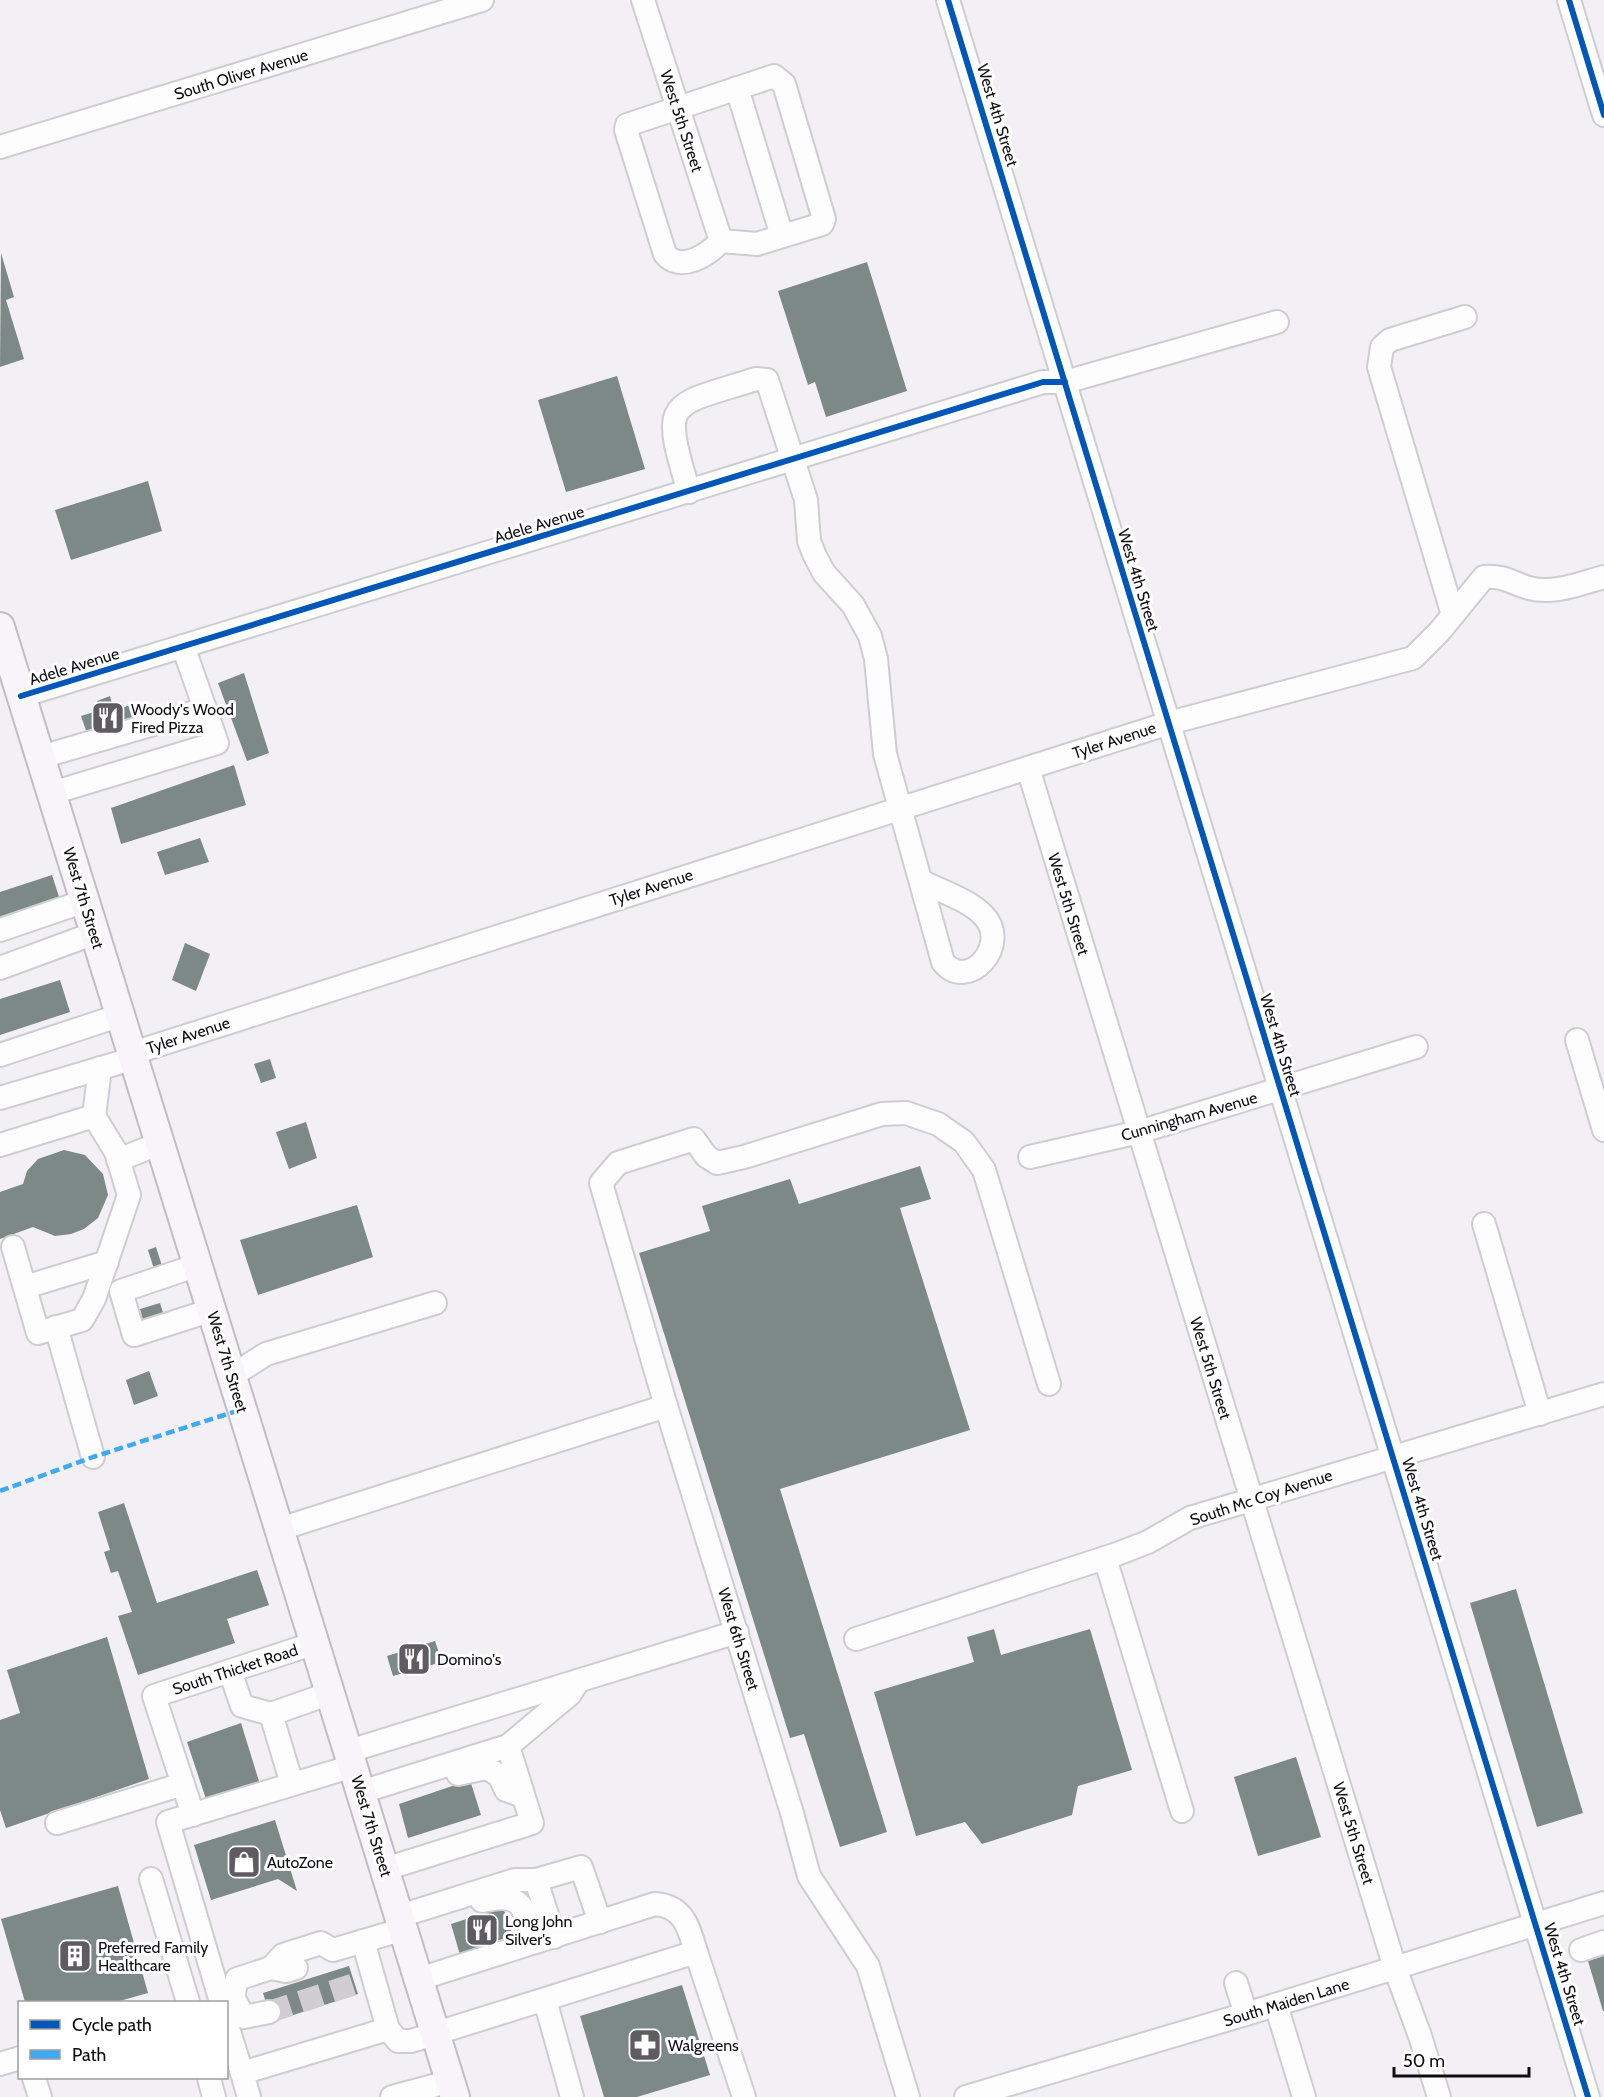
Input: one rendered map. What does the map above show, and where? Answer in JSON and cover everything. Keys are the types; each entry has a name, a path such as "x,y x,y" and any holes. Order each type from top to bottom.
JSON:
{"main road":[{"name":"West 7th Street","path":"0,627 453,2089"}],"street":[{"name":"South Oliver Avenue","path":"0,147 483,0"},
{"name":"West 5th Street","path":"643,0 721,241"},
{"name":"West 4th Street","path":"948,0 1588,2097"},
{"path":"1569,0 1604,115"},
{"path":"774,76 784,84 824,219 822,224 746,245 721,241 703,256 677,263 671,261 665,254 626,130 631,122 675,96 736,88 774,76"},
{"path":"736,88 782,236"},
{"path":"1453,615 1379,367 1382,347 1390,340 1465,317"},
{"name":"Adele Avenue","path":"21,696 1043,382 1065,382 1277,322"},
{"path":"689,492 675,448 673,420 676,412 688,400 756,379 767,380 772,387 806,500 809,541 814,556 824,573 853,605 870,636 876,659 885,754 921,881"},
{"name":"Tyler Avenue","path":"0,1098 100,1068 134,1055 900,807 1169,723 1413,658 1484,578 1500,576 1531,589 1557,590 1604,577"},
{"path":"52,793 217,743 183,646"},
{"path":"41,758 205,709"},
{"name":"West 5th Street","path":"1028,768 1395,1968 1439,2097"},
{"path":"0,930 85,901"},
{"path":"0,968 96,933"},
{"path":"0,1055 121,1015"},
{"path":"1576,1040 1604,1130"},
{"name":"Cunningham Avenue","path":"1030,1156 1139,1132 1416,1047"},
{"path":"13,1247 38,1333 82,1320 99,1286 129,1195 118,1160 94,1116 100,1068"},
{"name":"West 6th Street","path":"908,2097 868,1966 809,1876 737,1632 666,1406 601,1183 618,1162 694,1140 706,1156 717,1163 744,1157 882,1114 906,1113 938,1124 964,1142 984,1170 1049,1384"},
{"path":"0,1145 94,1116"},
{"path":"118,1160 161,1143"},
{"path":"1484,1224 1540,1414"},
{"path":"24,1287 107,1262"},
{"path":"99,1286 121,1291 198,1265"},
{"path":"121,1291 134,1335 212,1310"},
{"path":"233,1375 266,1354 435,1302"},
{"path":"56,1327 93,1456"},
{"name":"South Mc Coy Avenue","path":"856,1639 1105,1558 1148,1542 1190,1518 1251,1498 1604,1394"},
{"path":"280,1528 666,1406"},
{"path":"1105,1558 1182,1811"},
{"path":"221,2001 168,1822 292,1785 354,1770 578,1681 737,1632"},
{"name":"South Thicket Road","path":"183,1784 154,1696 315,1643"},
{"path":"230,1671 242,1706 271,1714 331,1693"},
{"path":"392,1783 508,1746 570,1694 578,1681"},
{"path":"271,1714 292,1785"},
{"path":"385,1869 532,1823 508,1746"},
{"path":"354,1770 406,1790 486,1768 499,1775 506,1790 525,1797"},
{"path":"57,1823 183,1784 193,1815"},
{"path":"269,2012 244,2017 232,1996 237,1979 271,1968 286,1971 325,1958 333,1950 363,1941 452,1900 515,1880 536,1880 581,1866 600,1922"},
{"path":"151,1879 188,2001"},
{"path":"536,1880 536,1942"},
{"path":"452,1900 476,1902 506,1897 536,1942"},
{"name":"South Maiden Lane","path":"966,2097 1276,2005 1604,1903"},
{"path":"419,1978 655,1904 666,1905 683,1917 744,2097"},
{"path":"363,1941 364,1981 388,2029 398,2041 408,2042 696,1952"},
{"path":"1581,1950 1604,1942"},
{"path":"271,1968 284,1955 321,1943 333,1950"},
{"path":"1236,1983 1246,2014"},
{"path":"545,2000 572,2097"},
{"path":"1276,2005 1304,2097"},
{"path":"228,2028 249,2097"},
{"path":"242,2073 388,2029"},
{"path":"0,2064 18,2059"},
{"path":"34,2079 40,2097"},
{"path":"209,2079 214,2097"},
{"path":"392,2097 453,2089"}],"building":[{"path":"1,253 14,297 6,300 24,359 0,367"},
{"path":"867,262 907,391 826,417 815,382 808,385 778,291"},
{"path":"617,376 645,469 566,492 538,400"},
{"path":"148,481 162,531 71,560 55,510"},
{"path":"244,673 269,753 247,761 218,683"},
{"name":"Woody's Wood Fired Pizza","path":"110,696 114,711 130,705 134,720 89,739 81,716 100,710 97,701"},
{"path":"234,765 246,805 121,844 111,808"},
{"path":"200,838 209,862 165,875 157,852"},
{"path":"52,875 61,903 0,923 0,892"},
{"path":"185,943 210,954 196,991 172,980"},
{"path":"60,980 70,1012 0,1035 0,999"},
{"path":"270,1059 276,1078 261,1083 254,1064"},
{"path":"306,1122 317,1158 289,1169 276,1132"},
{"path":"64,1150 85,1155 103,1174 108,1195 98,1218 84,1229 71,1234 55,1236 33,1227 0,1239 0,1192 23,1184 27,1171 38,1159"},
{"path":"920,1166 931,1199 900,1208 970,1430 780,1489 887,1832 840,1847 804,1734 790,1738 639,1253 710,1231 702,1206 790,1179 799,1204"},
{"path":"357,1205 373,1257 258,1295 240,1240"},
{"path":"156,1247 162,1266 154,1269 148,1250"},
{"path":"160,1303 164,1316 144,1324 140,1309"},
{"path":"149,1371 158,1396 134,1405 126,1380"},
{"path":"124,1503 157,1603 257,1570 269,1605 227,1619 235,1643 138,1675 118,1616 132,1612 118,1571 111,1573 104,1552 110,1550 98,1512"},
{"path":"1516,1589 1583,1813 1537,1827 1470,1603"},
{"path":"994,1629 1001,1655 1090,1629 1132,1770 1078,1786 1072,1815 982,1844 965,1822 916,1836 874,1692 974,1662 967,1637"},
{"path":"107,1637 149,1779 6,1828 0,1810 0,1720 20,1713 7,1670"},
{"name":"Domino's","path":"435,1641 442,1662 393,1676 387,1656"},
{"path":"241,1723 262,1791 209,1808 187,1742"},
{"path":"1296,1757 1321,1837 1258,1856 1234,1777"},
{"path":"470,1780 481,1815 408,1838 399,1804"},
{"name":"AutoZone","path":"275,1820 297,1891 278,1879 211,1900 194,1845"},
{"name":"Preferred Family Healthcare","path":"118,1886 148,1993 120,2001 25,2001 1,1919"},
{"name":"Long John Silver's","path":"503,1907 513,1937 460,1955 451,1924"},
{"path":"1604,1956 1604,2011 1603,2011 1588,1961"},
{"path":"349,1966 358,1994 272,2022 263,1993"},
{"name":"Walgreens","path":"682,1985 710,2075 637,2097 604,2097 580,2016"}],"tunnel":[{"path":"269,2012 355,1984"}],"marked path":[{"path":"0,1491 93,1457 243,1409"}],"cycle path":[{"path":"948,0 1588,2097"},
{"path":"1569,0 1604,115"},
{"path":"21,696 1043,382 1065,382"}],"place":[{"name":"Woody's Wood Fired Pizza","path":"108,718"},
{"name":"Domino's","path":"414,1659"},
{"name":"AutoZone","path":"244,1862"},
{"name":"Long John Silver's","path":"482,1930"},
{"name":"Preferred Family Healthcare","path":"75,1956"},
{"name":"Walgreens","path":"645,2045"}]}
